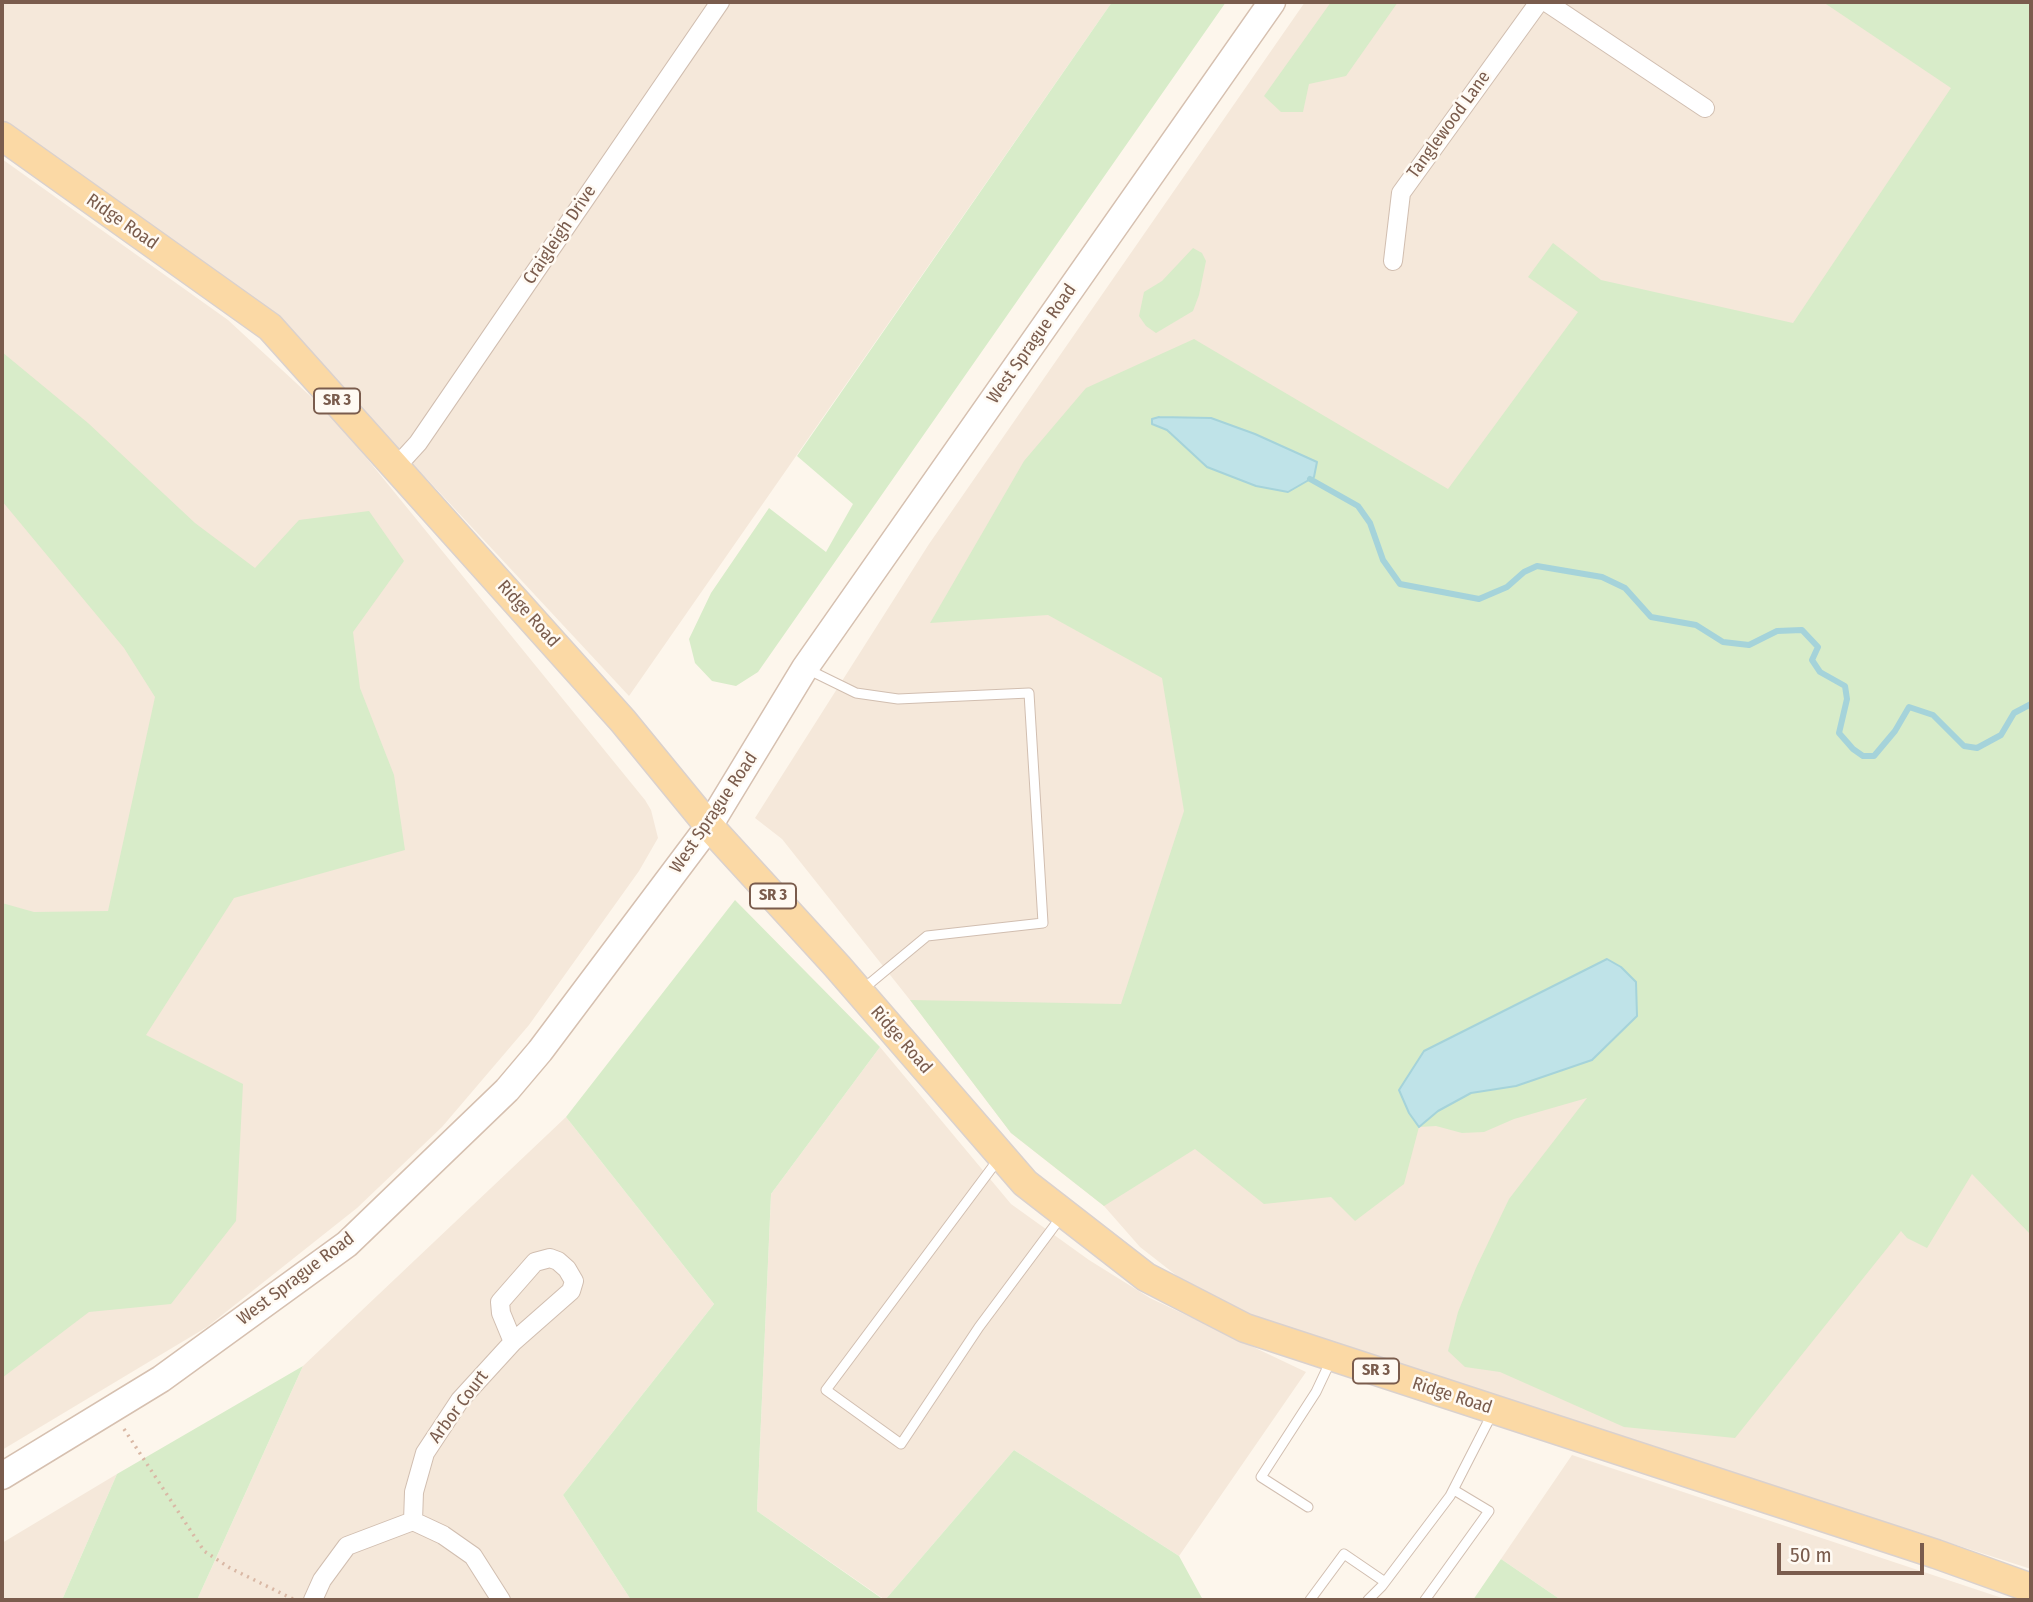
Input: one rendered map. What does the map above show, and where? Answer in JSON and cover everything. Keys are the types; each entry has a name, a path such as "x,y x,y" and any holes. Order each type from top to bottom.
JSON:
{"main road":[{"name":"Ridge Road","path":"2,136 270,327 623,721 709,826 859,992 1025,1183 1146,1277 1245,1328 1936,1554 2031,1588"}],"street":[{"name":"Craigleigh Drive","path":"397,466 418,443 720,2"},
{"name":"West Sprague Road","path":"2,1476 160,1379 347,1244 507,1090 540,1051 709,826 806,668 1272,2"},
{"name":"Tanglewood Lane","path":"1393,261 1401,193 1539,2"},
{"path":"1546,2 1705,108"},
{"name":"Arbor Court","path":"413,1521 414,1492 425,1452 460,1401 513,1342 571,1291 574,1281 558,1261 550,1258 536,1262 500,1302 500,1313 513,1342"},
{"path":"313,1600 322,1580 347,1546 413,1521 443,1535 473,1556 501,1600"}],"lane":[{"path":"806,668 856,693 898,699 1029,693 1043,923 926,936 859,992"},
{"path":"1001,1156 826,1390 901,1444 979,1327 1064,1213"},
{"path":"1308,1507 1261,1477 1315,1392 1333,1357"},
{"path":"1368,1600 1385,1582 1454,1490 1495,1410"},
{"path":"1425,1600 1489,1511 1454,1490"},
{"path":"1310,1600 1344,1555 1385,1582"}],"path":[{"path":"111,1409 204,1551 230,1568 295,1600"}],"shaded area":[{"path":"2,2 1112,2 629,696 319,363 100,190 2,120"},
{"path":"1305,2 2031,2 2031,1569 1259,1321 1190,1286 1140,1247 1104,1206 1011,1133 782,839 755,818 929,544"},
{"path":"2,159 228,320 334,418 645,800 651,810 658,838 639,871 529,1025 442,1127 357,1208 207,1327 2,1450"},
{"path":"880,1047 1011,1204 1089,1260 1150,1298 1306,1372 1179,1556 1014,1450 885,1600 757,1511 771,1194"},
{"path":"566,1117 714,1304 563,1495 631,1600 197,1600 303,1366"},
{"path":"1572,1455 2008,1600 1561,1600 1501,1559"},
{"path":"117,1474 62,1600 2,1600 2,1543"}],"green space":[{"path":"1112,2 1226,2 758,672 736,686 712,681 695,663 689,639 711,593 769,508 826,552 853,504 797,456"},
{"path":"1331,2 1398,2 1346,76 1309,84 1303,112 1281,112 1264,96"},
{"path":"1823,2 2031,2 2031,1235 1972,1174 1927,1248 1907,1238 1901,1231 1735,1438 1624,1427 1500,1372 1465,1367 1448,1351 1458,1312 1509,1199 1587,1098 1514,1119 1484,1132 1462,1133 1436,1126 1419,1127 1404,1184 1355,1221 1331,1197 1264,1204 1195,1149 1104,1206 1011,1133 910,1000 1121,1004 1184,811 1162,678 1048,615 930,623 1024,461 1086,388 1194,339 1448,489 1578,312 1528,277 1553,243 1601,280 1793,323 1951,88","holes":["1607,959 1516,1086 1471,1093 1438,1111 1419,1127"]},
{"path":"1193,248 1202,253 1206,261 1193,311 1156,333 1146,326 1139,316 1144,292 1162,281"},
{"path":"2,352 88,423 195,523 255,568 299,520 369,511 404,561 353,632 360,688 394,775 405,850 234,898 146,1035 243,1084 236,1221 171,1304 89,1312 2,1378 2,903 34,912 108,911 155,697 124,648 2,501"},
{"path":"735,900 880,1047 771,1194 757,1511 884,1600 631,1600 563,1495 714,1304 566,1117"},
{"path":"303,1366 197,1600 62,1600 117,1474"},
{"path":"1014,1450 1179,1556 1203,1600 885,1600"},
{"path":"1501,1559 1561,1600 1473,1600"}],"water":[{"path":"1211,418 1255,434 1317,462 1314,477 1288,492 1256,486 1207,467 1167,430 1152,424 1152,419"},
{"path":"1607,959 1621,967 1636,982 1637,1016 1592,1060 1516,1086 1471,1093 1438,1111 1419,1127 1409,1113 1399,1090 1424,1051"}],"waterway":[{"path":"1310,479 1358,506 1370,523 1383,560 1400,584 1479,599 1507,587 1524,572 1537,566 1602,577 1625,588 1651,617 1696,625 1723,642 1749,645 1777,631 1802,630 1818,647 1812,660 1820,672 1845,686 1847,699 1839,733 1863,756 1874,756 1895,731 1909,707 1933,715 1964,746 1977,748 2001,735 2014,713 2031,704"}]}
